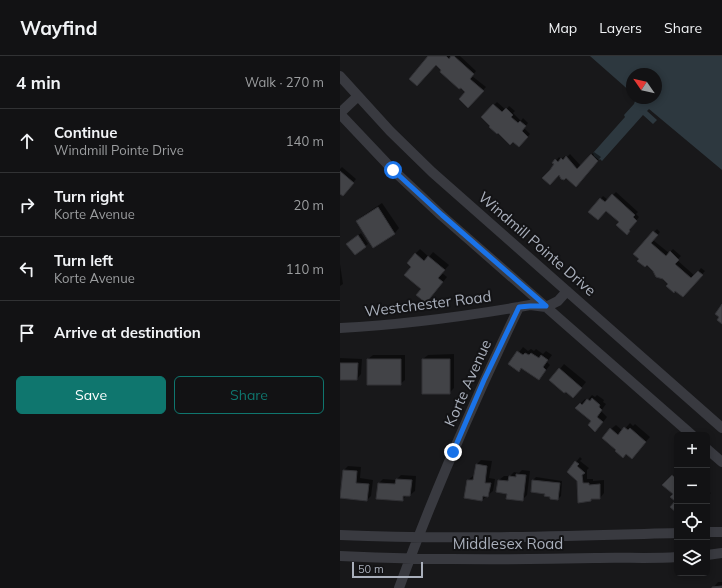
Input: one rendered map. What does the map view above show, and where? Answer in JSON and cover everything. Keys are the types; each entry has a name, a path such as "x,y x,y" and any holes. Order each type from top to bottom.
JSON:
{"street":[{"name":"Windmill Pointe Drive","path":"340,76 390,131 432,172 722,428"},
{"path":"358,96 340,113 393,170 689,432"},
{"path":"519,307 546,306 558,301 567,291"},
{"name":"Westchester Road","path":"340,328 406,323 467,316 519,307"},
{"name":"Korte Avenue","path":"399,588 417,538 484,380 519,307"},
{"path":"710,451 722,462"},
{"path":"710,532 722,532"},
{"name":"Middlesex Road","path":"340,535 417,538 674,533"},
{"path":"710,554 722,554"},
{"name":"Middlesex Road","path":"340,556 410,559 518,560 674,557"}],"shaded area":[{"path":"590,56 722,56 722,170 649,109 647,111 657,120 653,124 643,115 602,161 594,156 593,153 625,117 624,115 634,104 662,104 662,68 626,68 626,88"}],"building":[{"path":"428,56 446,56 449,59 451,56 454,56 474,74 470,79 484,91 468,108 459,99 465,92 461,88 459,89 440,72 441,70 436,65 417,86 409,79"},
{"path":"493,104 502,112 506,108 513,115 511,117 518,123 520,121 526,126 522,131 528,137 519,147 513,142 510,145 498,133 497,134 489,127 490,126 481,117"},
{"path":"591,154 598,161 576,187 566,178 564,180 561,179 559,175 550,185 542,178 550,170 555,159 558,162 561,158 563,160 566,156 577,169"},
{"path":"340,171 354,183 343,196 340,194"},
{"path":"612,194 635,215 633,217 637,221 629,230 630,231 627,235 616,225 619,222 606,211 598,220 588,212 600,198 605,202"},
{"path":"378,207 395,234 373,248 356,221"},
{"path":"653,231 658,235 651,243 666,256 670,251 679,260 675,264 691,278 698,271 703,275 683,297 675,291 674,293 666,286 668,284 663,279 656,277 647,265 645,267 637,261 639,259 633,254"},
{"path":"358,235 366,247 355,255 346,244"},
{"path":"415,253 424,261 428,256 445,270 438,278 443,282 426,303 416,295 421,289 404,275 411,267 407,263"},
{"path":"722,304 722,324 717,320 719,317 715,314"},
{"path":"517,351 523,355 525,353 529,355 531,353 539,358 541,355 548,360 543,367 546,370 539,380 521,368 519,372 508,364"},
{"path":"367,359 401,359 401,385 367,385"},
{"path":"422,359 450,359 450,394 422,394"},
{"path":"340,363 358,363 357,380 340,380"},
{"path":"559,368 582,388 573,398 566,392 564,393 549,380"},
{"path":"592,398 600,405 599,407 602,410 597,417 603,422 595,432 588,425 591,421 575,408 580,403 582,405 587,399 590,401"},
{"path":"624,427 628,430 630,428 646,442 632,459 626,454 623,458 602,438 610,428 618,435"},
{"path":"575,461 579,464 577,466 585,473 582,475 583,483 589,483 589,485 600,484 600,499 591,499 591,501 578,503 577,481 567,472"},
{"path":"476,464 487,466 485,483 491,483 488,497 483,496 482,501 464,498 467,480 473,480"},
{"path":"343,470 357,471 356,483 369,484 367,501 340,498"},
{"path":"516,474 526,475 523,501 506,499 507,494 496,492 498,480 508,481 509,476 516,477"},
{"path":"672,475 674,477 674,500 670,497 673,494 662,485"},
{"path":"396,479 412,480 410,496 403,496 403,501 376,499 378,483 395,484"},
{"path":"532,480 560,483 558,500 550,499 550,497 544,496 545,494 531,492"},
{"path":"674,502 674,510 670,507"},
{"path":"722,586 722,588 712,588 712,587"}],"route":[{"path":"393,170 546,306 519,307 484,380 453,452"}]}
